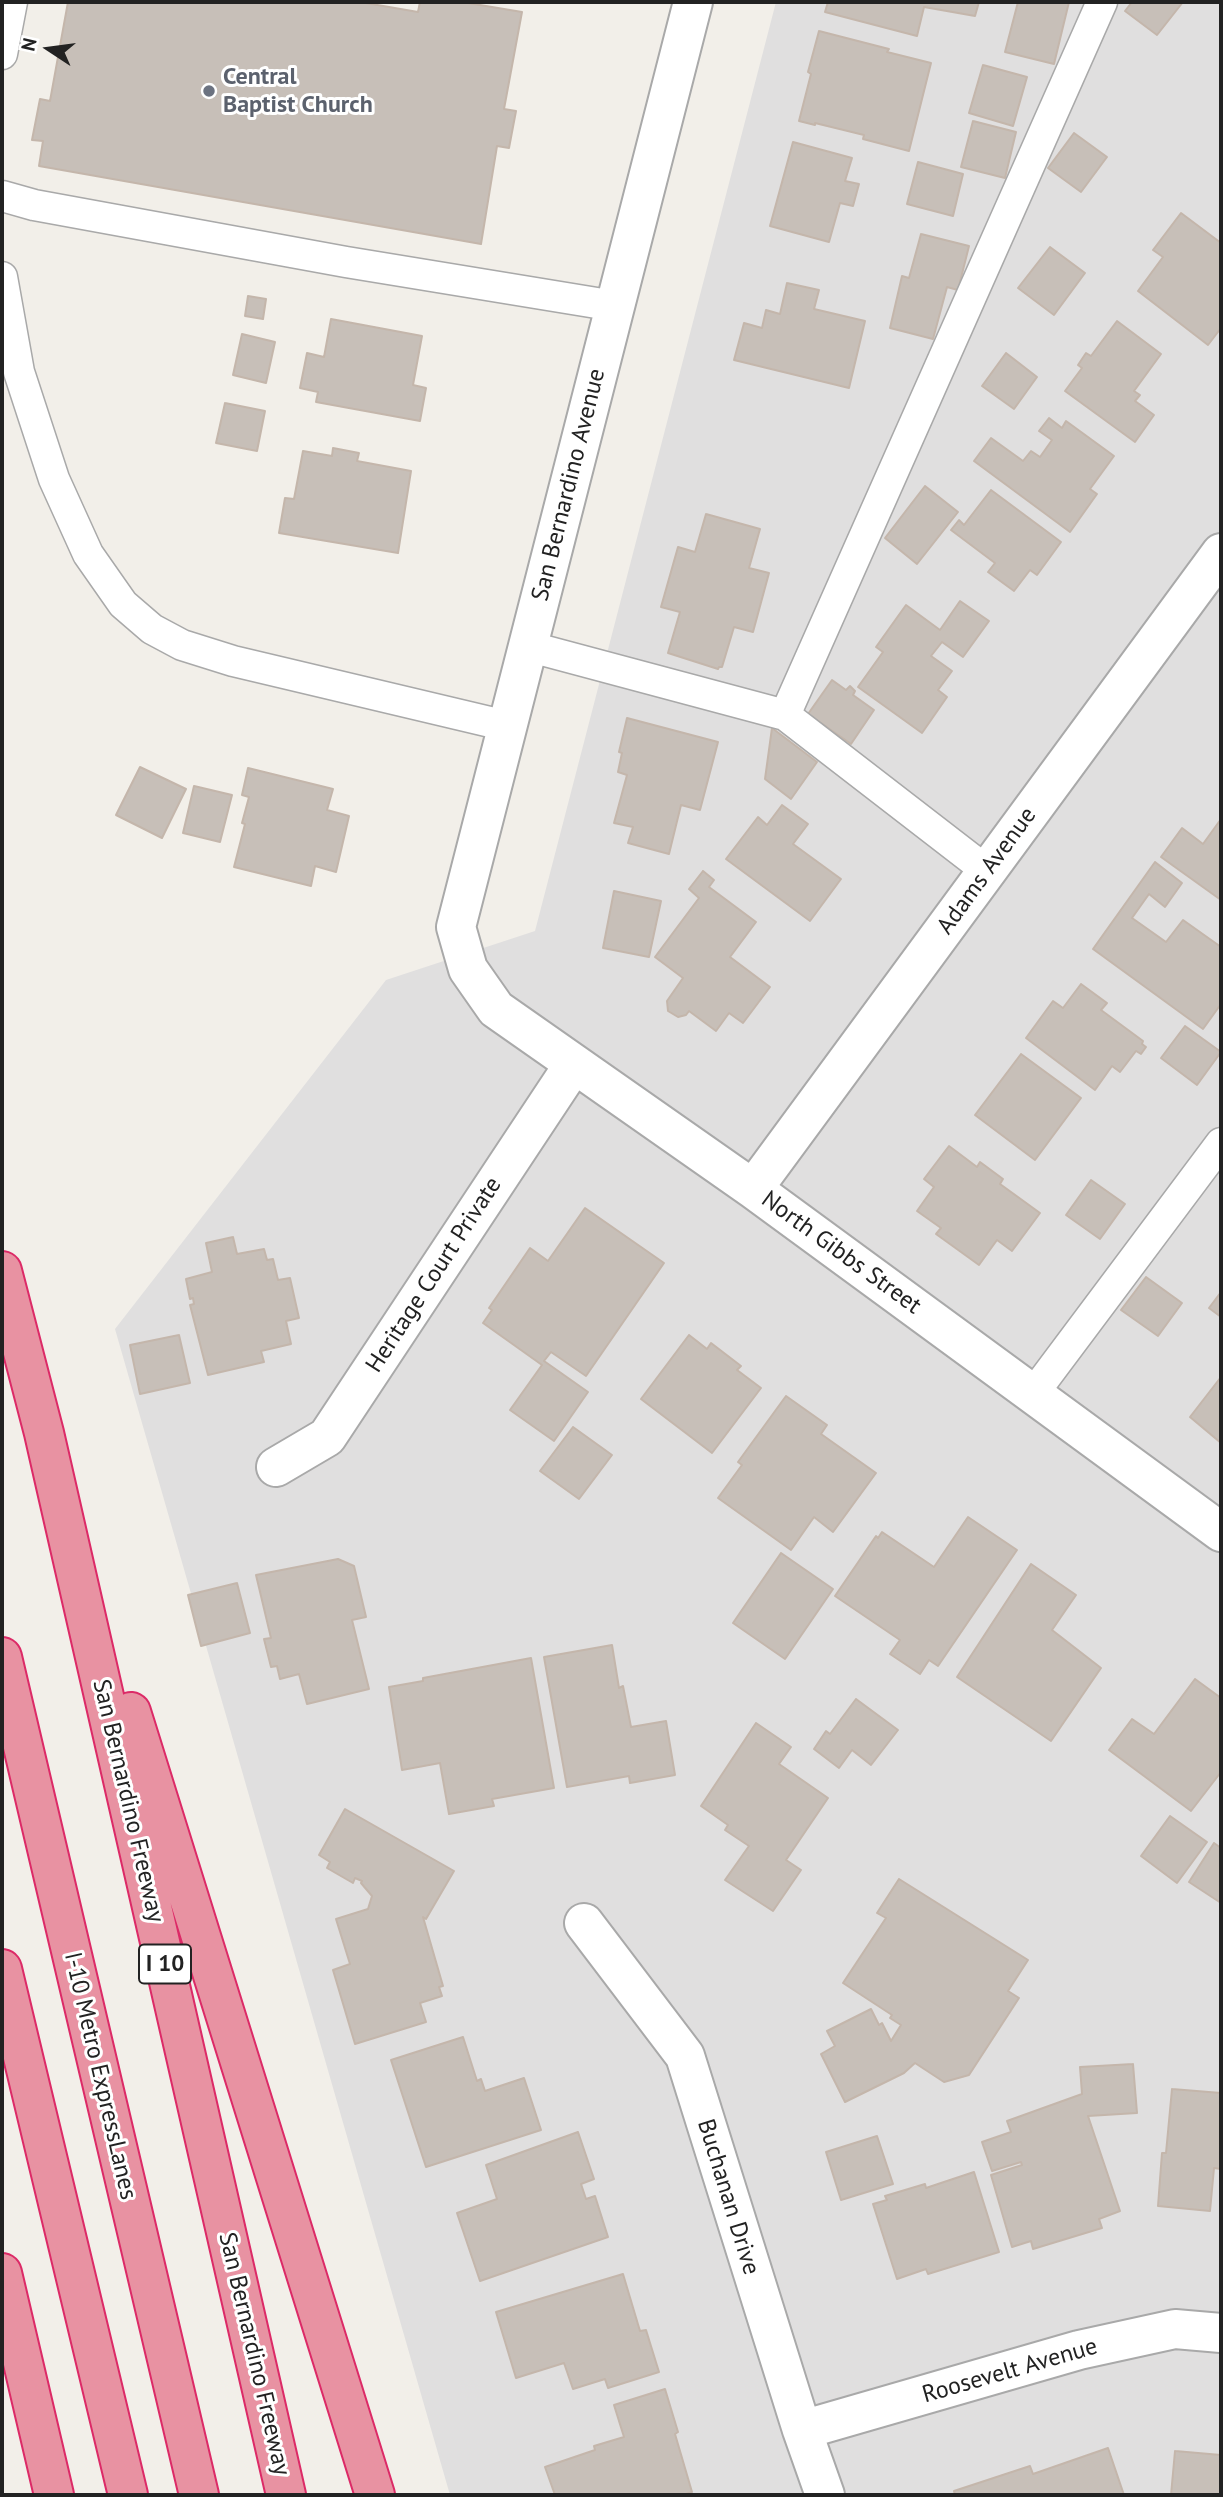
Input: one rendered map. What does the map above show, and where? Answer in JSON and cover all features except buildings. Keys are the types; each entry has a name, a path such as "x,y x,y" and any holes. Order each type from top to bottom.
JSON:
{"highway":[{"name":"San Bernardino Freeway","path":"2,1271 44,1433 286,2495"},
{"path":"44,1433 375,2495"},
{"name":"I-10 Metro ExpressLanes","path":"2,1657 200,2495"},
{"path":"2,1969 128,2495"},
{"path":"2,2273 54,2495"}],"street":[{"name":"San Bernardino Avenue","path":"468,968 456,927 693,2"},
{"name":"Adams Avenue","path":"753,1189 1221,552"},
{"name":"North Gibbs Street","path":"468,968 496,1009 753,1189 1221,1532"},
{"name":"Heritage Court Private","path":"276,1467 327,1437 574,1063"},
{"name":"Buchanan Drive","path":"584,1923 685,2056 802,2430 825,2495"},
{"name":"Roosevelt Avenue","path":"802,2430 1079,2350 1175,2329 1221,2333"}],"lane":[{"path":"2,54 12,2"},
{"path":"785,715 1102,2"},
{"path":"2,196 34,205 332,259 615,306"},
{"path":"2,277 19,372 54,479 88,554 123,604 152,629 182,645 233,661 507,726"},
{"path":"527,646 785,715 987,871"},
{"path":"1033,1394 1221,1143"}],"shaded area":[{"path":"776,2 1221,2 1221,2495 450,2495 115,1329 386,980 535,931"}],"place":[{"name":"Central Baptist Church","path":"209,91"}]}
